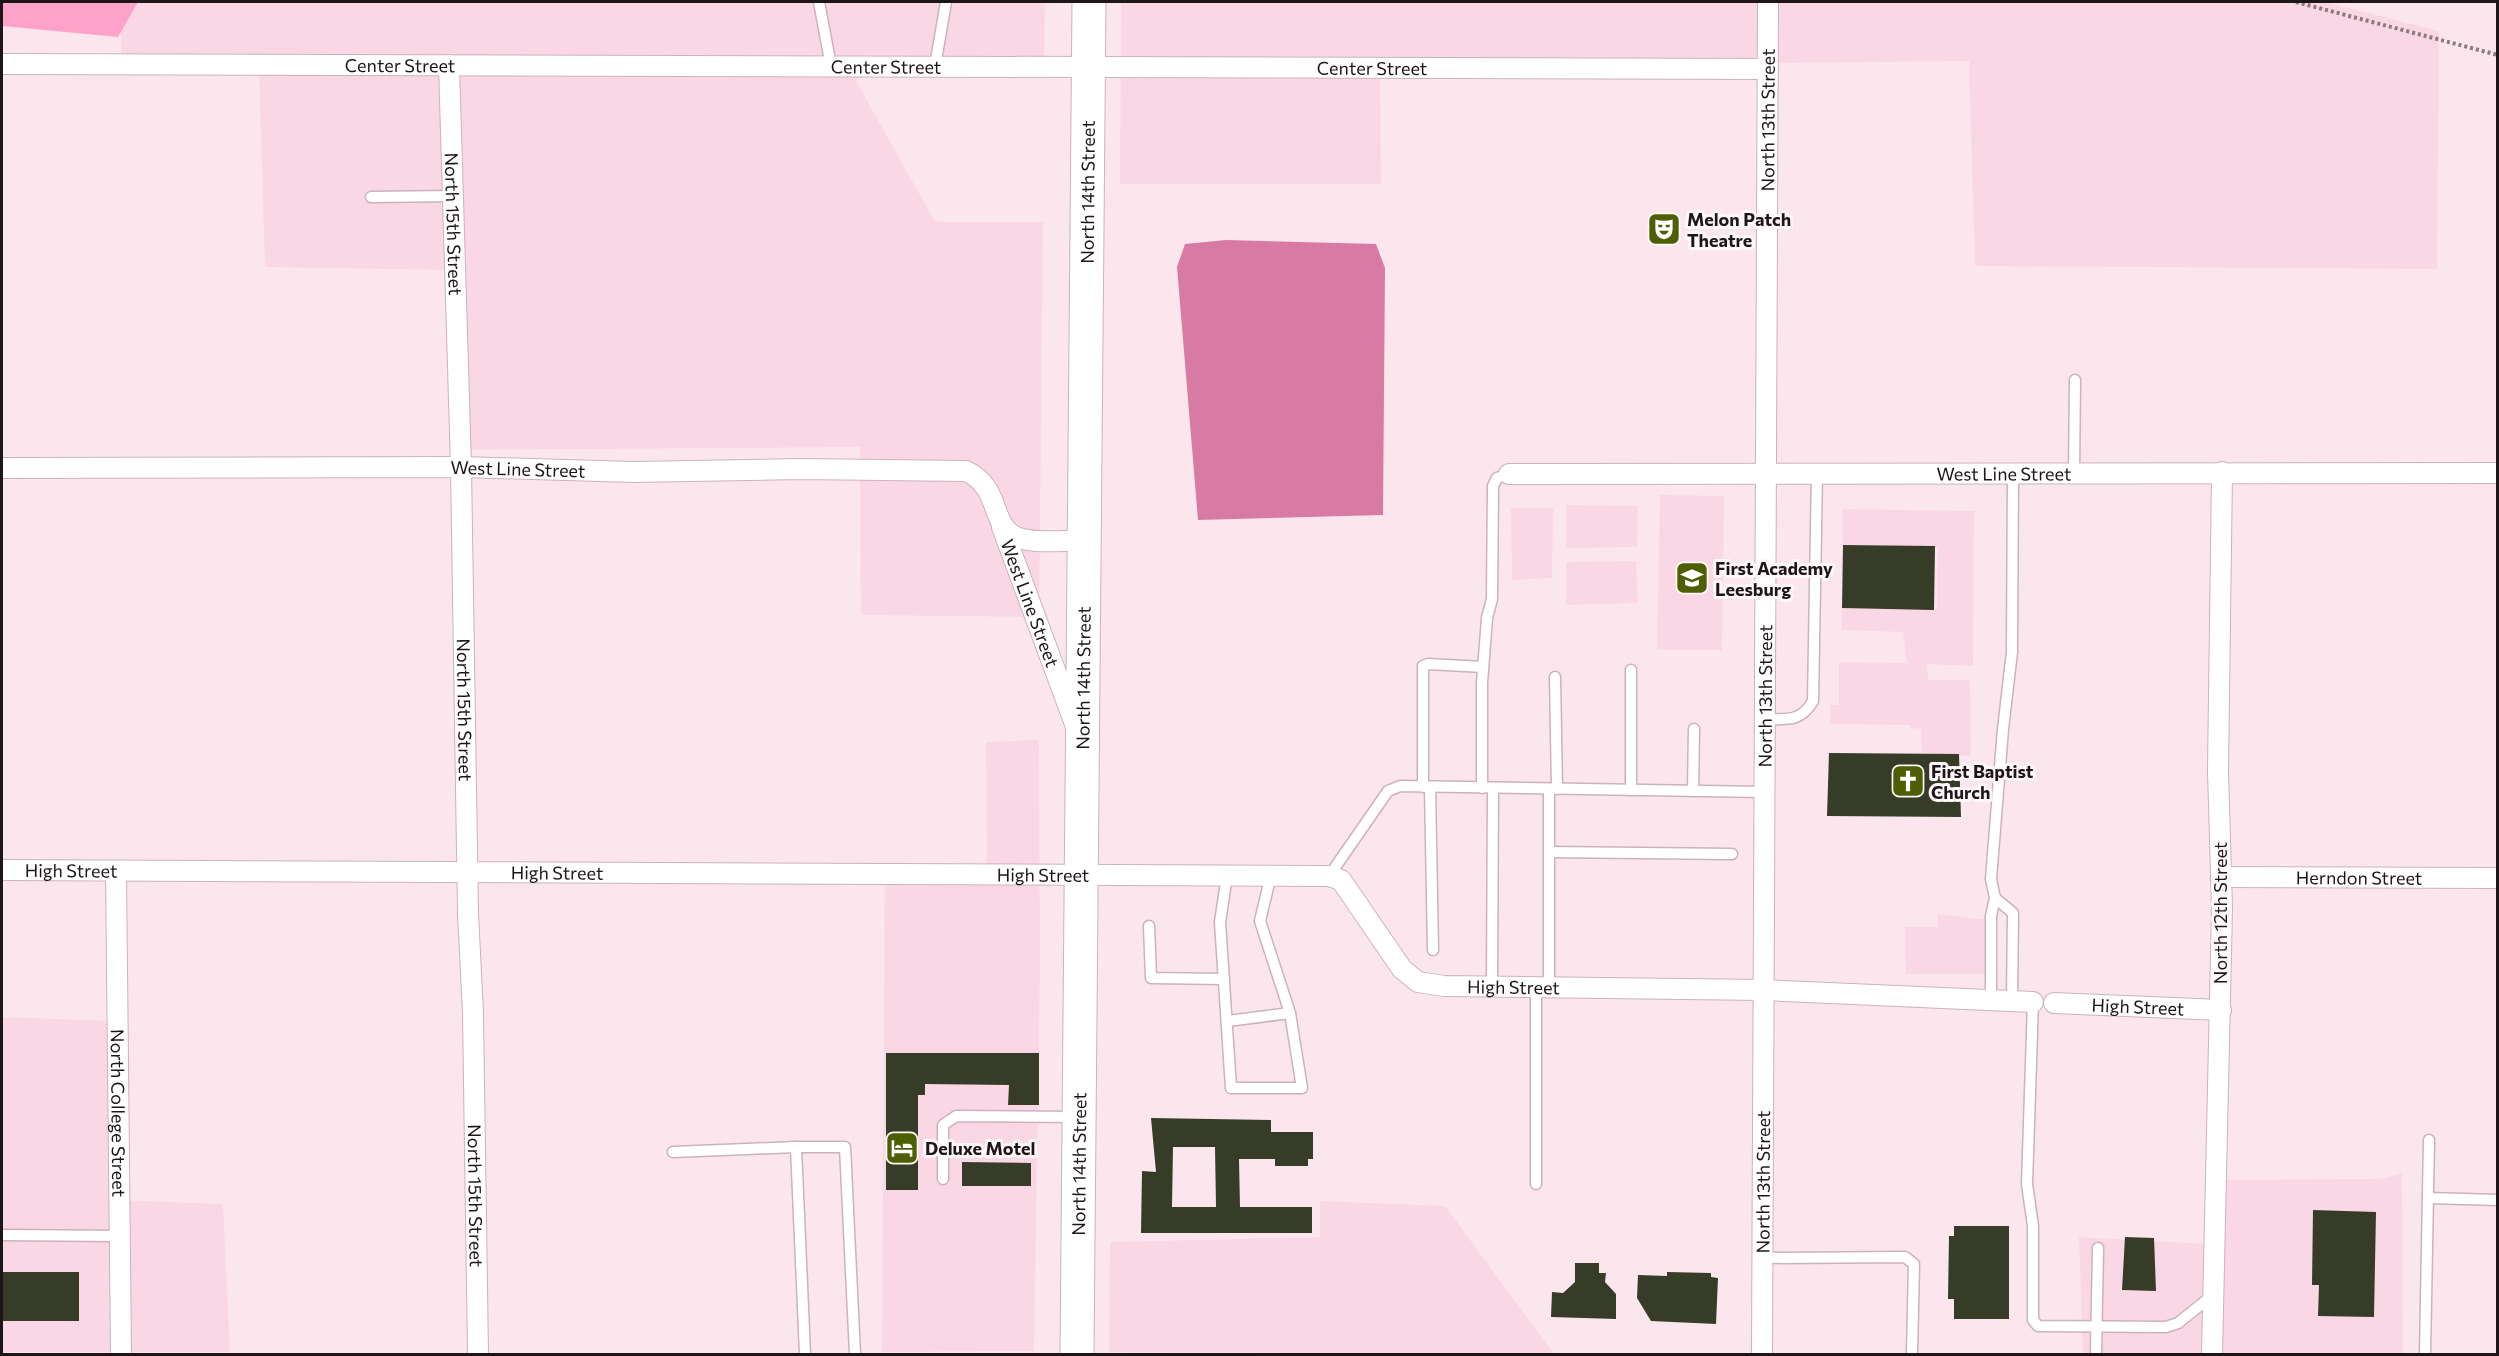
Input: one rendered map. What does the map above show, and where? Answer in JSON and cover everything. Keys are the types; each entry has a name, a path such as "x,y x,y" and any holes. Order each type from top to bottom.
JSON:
{"highway":[{"name":"North 14th Street","path":"1077,1354 1089,2"}],"street":[{"name":"North 13th Street","path":"1762,1354 1764,474 1768,2"},
{"name":"Center Street","path":"2,64 1768,69"},
{"name":"North 15th Street","path":"449,65 461,467 478,1354"},
{"name":"West Line Street","path":"2,468 461,467 633,472 800,469 966,471 977,476 989,489 1083,748"},
{"name":"North 12th Street","path":"2212,1354 2221,1010 2218,759 2222,472"},
{"name":"West Line Street","path":"1509,474 2498,472"},
{"name":"West Line Street","path":"1002,527 1017,538 1086,541"},
{"name":"High Street","path":"2,870 1329,876 1341,880 1402,969 1418,982 1444,986 1762,990 2033,1002"},
{"name":"North College Street","path":"116,871 121,1354"},
{"name":"Herndon Street","path":"2221,877 2498,878"},
{"name":"High Street","path":"2054,1003 2221,1010"}],"lane":[{"path":"819,2 831,66"},
{"path":"935,66 946,2"},
{"path":"371,197 454,196"},
{"path":"2074,472 2075,380"},
{"path":"1990,1000 1990,916 1995,898 1991,879 2002,729 2012,652 2013,472"},
{"path":"1763,719 1793,718 1806,712 1812,701 1818,473"},
{"path":"1492,987 1483,667 1487,618 1492,599 1493,486 1497,478 1509,474"},
{"path":"1433,950 1423,666 1428,664 1483,667"},
{"path":"1631,670 1631,790"},
{"path":"1536,1184 1542,987 1553,789 1555,677"},
{"path":"1693,791 1694,729"},
{"path":"1329,876 1388,791 1400,786 1763,792"},
{"path":"1549,852 1732,854"},
{"path":"1227,876 1220,922 1232,1088 1302,1088 1290,1013 1260,921 1271,875"},
{"path":"1995,898 2013,913 2012,1001"},
{"path":"1149,926 1151,978 1224,979"},
{"path":"2033,1002 2027,1184 2033,1226 2033,1320 2038,1326 2166,1327 2178,1323 2214,1294"},
{"path":"1228,1022 1290,1013"},
{"path":"943,1179 943,1125 956,1116 1080,1117"},
{"path":"2425,1354 2429,1140"},
{"path":"796,1147 806,1354"},
{"path":"673,1152 845,1147 855,1354"},
{"path":"2428,1198 2498,1200"},
{"path":"2,1234 120,1236"},
{"path":"2096,1354 2098,1248"},
{"path":"1762,1258 1905,1257 1914,1264 1912,1354"}],"path":[{"path":"2296,2 2498,55"}],"shaded area":[{"path":"2,2 138,2 118,37 2,26"},
{"path":"138,2 1045,2 1044,75 858,76 856,81 934,220 940,222 1043,222 1039,617 861,615 860,447 452,450 450,270 265,267 259,66 122,67 121,31"},
{"path":"1121,2 2326,2 2439,31 2437,269 1975,266 1969,61 1380,67 1381,184 1120,184"},
{"path":"1226,240 1376,244 1385,268 1383,515 1198,520 1177,267 1185,244"},
{"path":"1660,495 1724,496 1722,650 1657,650"},
{"path":"1566,505 1638,506 1637,547 1566,548"},
{"path":"1511,508 1553,508 1552,578 1512,580"},
{"path":"1842,509 1974,511 1973,666 1927,664 1928,680 1970,680 1971,756 1922,753 1921,729 1911,728 1911,725 1830,724 1830,705 1839,705 1839,662 1911,663 1907,662 1903,632 1842,630 1842,608 1937,609 1938,547 1843,545"},
{"path":"1636,561 1638,603 1566,605 1566,562"},
{"path":"1039,740 1040,966 1034,1351 882,1352 885,874 987,874 986,742"},
{"path":"1938,914 1988,920 1991,974 1906,974 1905,927 1938,927"},
{"path":"2,1017 113,1021 115,1200 223,1204 230,1352 2,1352"},
{"path":"2402,1174 2403,1354 2083,1354 2079,1237 2225,1245 2224,1180 2377,1179"},
{"path":"1320,1201 1445,1206 1554,1354 1109,1352 1110,1242 1320,1237"}],"building":[{"path":"1843,545 1935,546 1934,610 1842,608"},
{"path":"1829,753 1959,754 1961,817 1827,816"},
{"name":"Deluxe Motel","path":"886,1053 1039,1053 1039,1105 1008,1105 1009,1085 925,1084 925,1095 918,1095 918,1190 886,1190"},
{"path":"1151,1118 1271,1120 1271,1132 1313,1132 1313,1159 1308,1159 1308,1166 1275,1166 1275,1159 1239,1159 1240,1207 1312,1207 1312,1233 1141,1233 1142,1171 1156,1172","holes":["1173,1147 1215,1147 1216,1207 1172,1207"]},
{"path":"962,1162 1031,1163 1031,1186 962,1186"},
{"path":"2313,1210 2376,1212 2374,1317 2318,1316 2319,1285 2312,1285"},
{"path":"1954,1226 2009,1226 2009,1319 1954,1319 1954,1299 1948,1299 1949,1236 1954,1236"},
{"path":"2125,1237 2154,1238 2156,1291 2122,1290"},
{"path":"1575,1263 1599,1263 1599,1273 1606,1273 1605,1282 1616,1294 1616,1319 1551,1317 1552,1292 1563,1293 1575,1282"},
{"path":"2,1272 79,1272 79,1321 2,1321"},
{"path":"1667,1272 1711,1273 1711,1277 1718,1278 1716,1324 1651,1321 1637,1298 1638,1275 1667,1276"}],"place":[{"name":"Melon Patch Theatre","path":"1664,229"},
{"name":"First Academy Leesburg","path":"1692,578"},
{"name":"First Baptist Church","path":"1908,781"},
{"name":"Deluxe Motel","path":"902,1148"}]}
